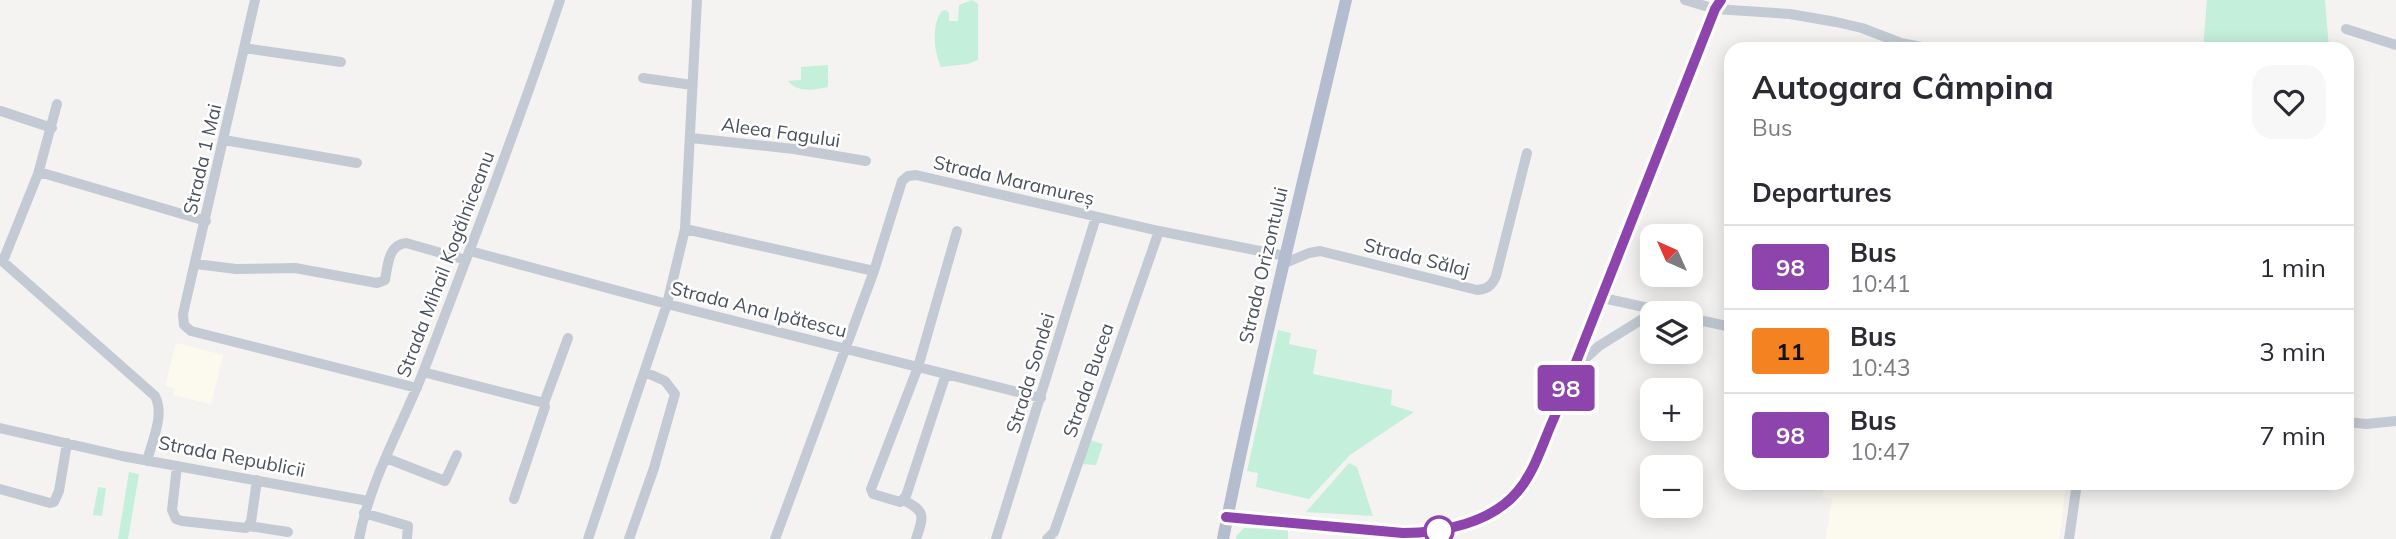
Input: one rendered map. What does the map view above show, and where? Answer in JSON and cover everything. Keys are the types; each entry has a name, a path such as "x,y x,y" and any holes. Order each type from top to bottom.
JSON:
{"main road":[{"name":"Strada Orizontului","path":"1223,539 1284,260 1328,85 1346,0"}],"street":[{"name":"Strada 1 Mai","path":"255,0 183,314 184,325 191,331 417,388"},
{"name":"Strada Mihail Kogălniceanu","path":"359,539 368,501 417,388 468,256 521,115 559,0"},
{"path":"588,539 667,303 685,229 697,0"},
{"path":"1685,0 1836,22 1862,28 1898,42"},
{"path":"1226,517 1403,533 1441,530 1479,517 1508,501 1523,484 1573,370 1718,4"},
{"path":"2346,29 2396,45"},
{"path":"244,48 341,62"},
{"path":"643,78 692,85"},
{"path":"1,260 38,174 57,104"},
{"path":"1,111 52,128"},
{"name":"Aleea Fagului","path":"691,138 794,149 866,162"},
{"path":"224,140 357,163"},
{"name":"Strada Sălaj","path":"1284,260 1320,251 1477,290 1484,289 1490,286 1496,276 1527,153"},
{"path":"38,174 46,174 206,221"},
{"name":"Strada Maramureș","path":"775,539 874,271 902,181 912,175 1284,260"},
{"name":"Strada Sondei","path":"999,538 1096,217"},
{"path":"685,229 874,271"},
{"path":"916,539 922,520 919,509 903,500 893,502 873,494 871,489 918,367 957,231"},
{"name":"Strada Bucea","path":"1047,539 1054,532 1159,231"},
{"name":"Strada Ana Ipătescu","path":"196,264 236,269 295,268 377,283 385,280 394,247 406,243 667,303 1041,398"},
{"name":"Strada Republicii","path":"1,260 155,396 159,414 147,461 368,501"},
{"path":"1602,298 1640,306"},
{"path":"1573,370 1599,346 1640,321"},
{"path":"1703,321 1724,325"},
{"path":"514,499 568,338"},
{"path":"423,372 544,403"},
{"path":"629,539 654,468 675,394 665,381 645,372"},
{"path":"903,500 946,374"},
{"path":"2354,423 2396,421"},
{"path":"0,428 147,461"},
{"path":"0,489 54,502 59,491 67,443"},
{"path":"386,458 445,481 457,455"},
{"path":"177,466 172,510 176,519 241,529 249,526 288,532"},
{"path":"249,526 257,480"},
{"path":"2068,539 2076,490"},
{"path":"364,513 408,526 407,539"}],"shaded area":[{"path":"176,343 223,355 211,404 173,395 174,388 165,386"},
{"path":"1824,490 2065,490 2059,539 1826,539 1832,499 1822,497"}],"green space":[{"path":"972,0 978,4 978,60 941,67 935,39 936,23 942,11 946,10 949,13 949,21 958,21 959,5"},
{"path":"2207,0 2325,0 2328,42 2204,42"},
{"path":"828,65 828,87 801,89 788,81 801,80 801,67"},
{"path":"1278,330 1291,333 1289,344 1317,350 1313,374 1392,390 1391,405 1414,412 1350,455 1309,499 1256,487 1258,473 1247,471"},
{"path":"1090,440 1103,444 1096,465 1082,464"},
{"path":"1349,463 1357,467 1373,516 1306,512"},
{"path":"129,472 139,474 128,539 118,539"},
{"path":"98,487 106,488 102,516 93,515"},
{"path":"1244,528 1288,529 1288,539 1236,539"}],"bus line":[{"name":"98","path":"1226,517 1403,533 1428,532 1457,526 1487,514 1516,493 1528,475 1554,418 1715,9 1721,0"}]}
